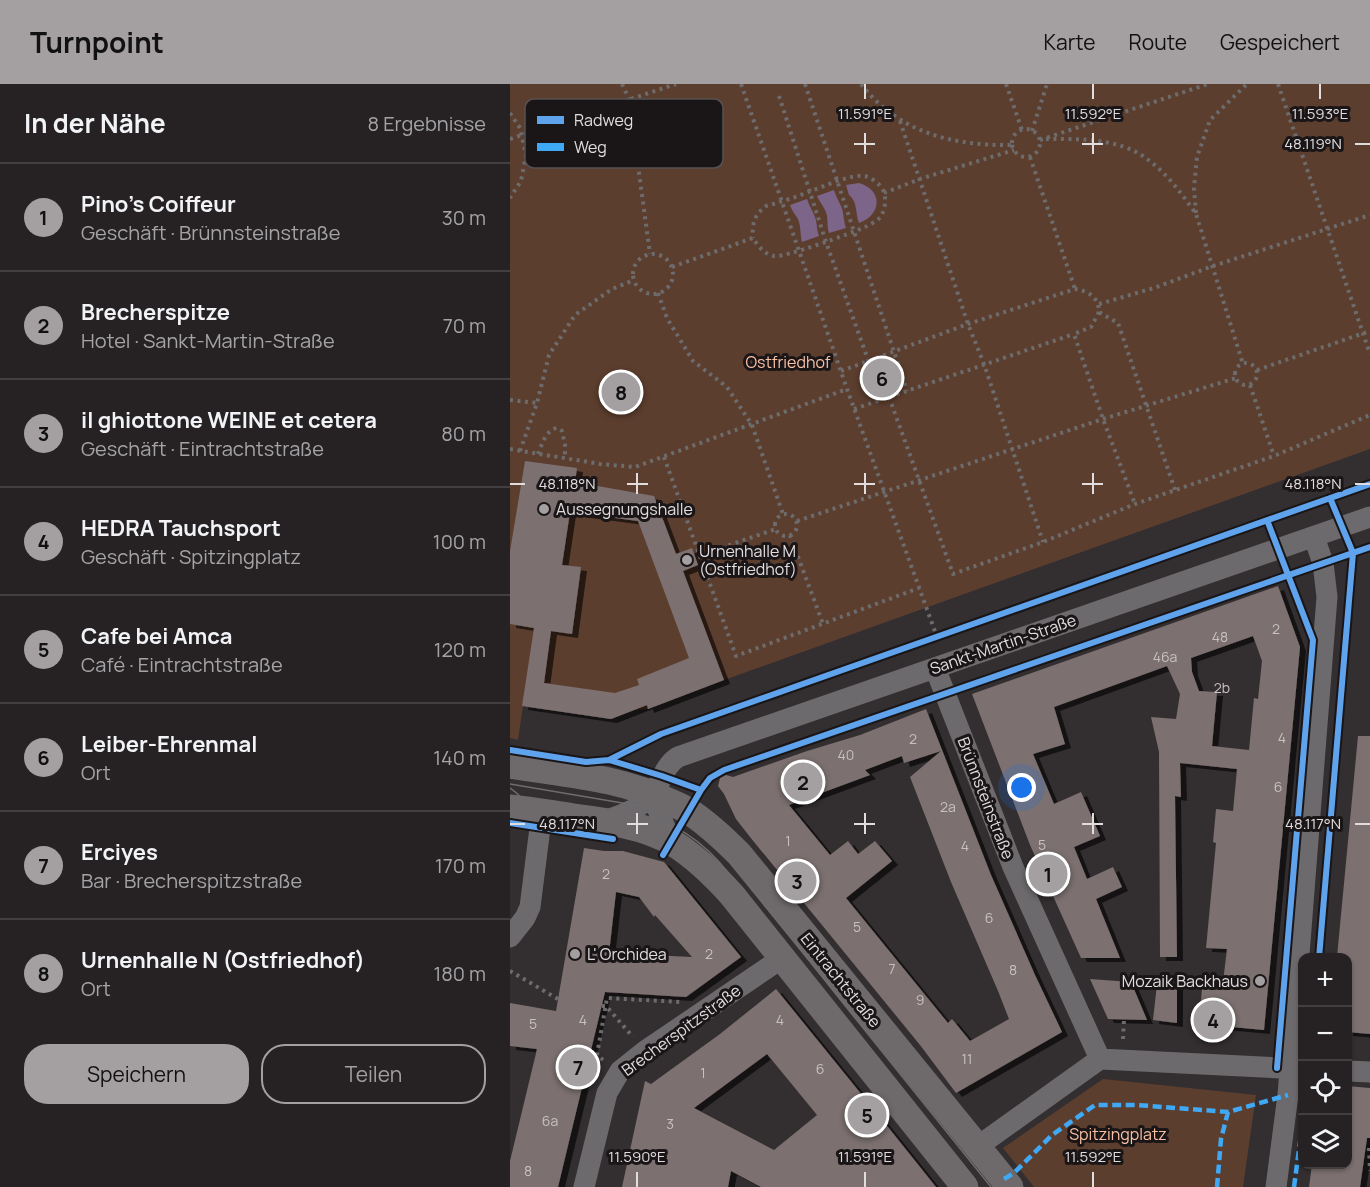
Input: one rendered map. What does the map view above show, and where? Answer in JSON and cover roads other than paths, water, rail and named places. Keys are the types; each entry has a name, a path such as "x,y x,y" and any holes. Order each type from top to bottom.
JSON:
{"main road":[{"name":"Eintrachtstraße","path":"510,765 614,782 654,793 689,811 724,839 739,854 1010,1187"},
{"name":"Eintrachtstraße","path":"510,808 606,821 640,829 671,842 699,861 732,895 965,1187"}],"street":[{"name":"Sankt-Martin-Straße","path":"654,793 672,761 678,757 1370,517"},
{"path":"1276,1187 1296,1069 1327,597 1323,563 1314,537"},
{"name":"Brünnsteinstraße","path":"935,668 1013,867 1100,1059"},
{"path":"606,821 640,805 654,793 671,842"},
{"path":"510,937 525,918 530,907 542,812"},
{"name":"Brecherspitzstraße","path":"584,1187 607,1093 620,1071 645,1051 782,958"},
{"path":"977,1147 1100,1059 1296,1069"},
{"path":"1352,1071 1370,1072"}],"tram line":[{"path":"510,784 652,808 675,816 710,839 991,1187"},
{"path":"510,788 526,803 534,829 531,860 522,905 510,925"},
{"path":"628,812 659,820 686,833 709,852 730,875"}],"place":[{"name":"Leiber-Ehrenmal","path":"882,378"},
{"name":"Urnenhalle N (Ostfriedhof)","path":"621,392"},
{"name":"Aussegnungshalle","path":"544,509"},
{"name":"Urnenhalle M (Ostfriedhof)","path":"687,560"},
{"name":"Brecherspitze","path":"803,782"},
{"name":"Pino's Coiffeur","path":"1048,874"},
{"name":"il ghiottone WEINE et cetera","path":"797,881"},
{"name":"L' Orchidea","path":"575,954"},
{"name":"Mozaik Backhaus","path":"1260,981"},
{"name":"HEDRA Tauchsport","path":"1213,1020"},
{"name":"Erciyes","path":"578,1067"},
{"name":"Cafe bei Amca","path":"867,1115"}],"park label":[{"name":"Ostfriedhof","path":"788,362"},
{"name":"Spitzingplatz","path":"1118,1134"}]}
